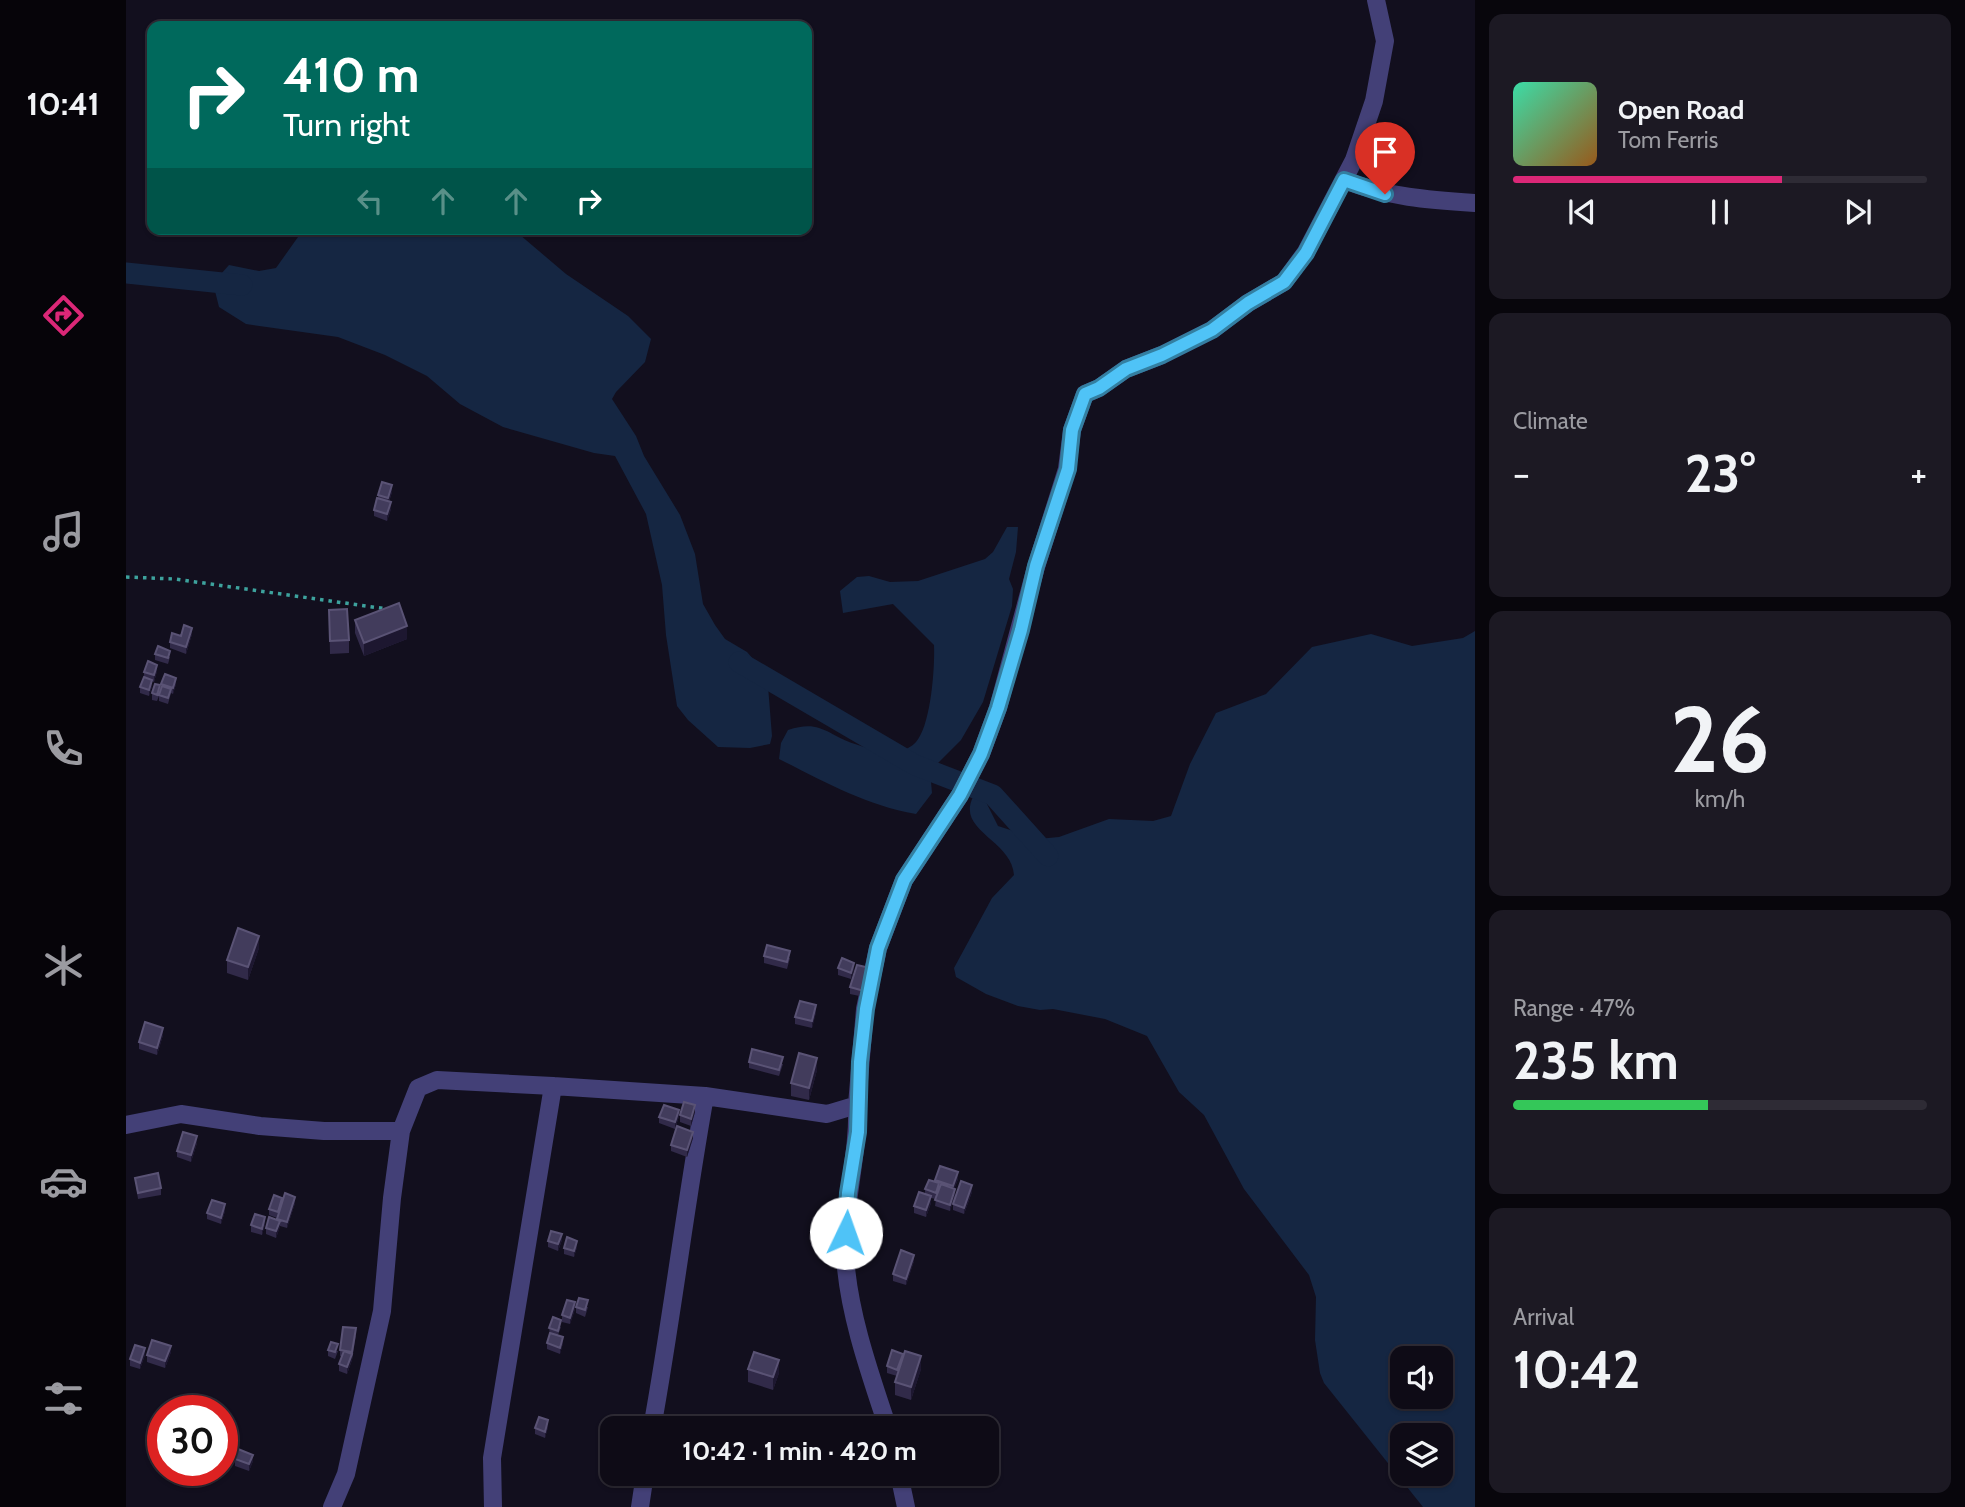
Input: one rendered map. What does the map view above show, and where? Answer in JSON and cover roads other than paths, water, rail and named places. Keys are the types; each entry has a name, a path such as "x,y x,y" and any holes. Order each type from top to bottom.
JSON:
{"street":[{"path":"884,1416 870,1376 848,1286 845,1253 848,1193 858,1132 866,1009 878,948 904,880 960,795 981,754 998,708 1036,566 1068,469 1072,430 1085,394 1099,388 1126,369 1162,355 1212,330 1248,303 1284,282 1306,253 1354,160 1374,101 1385,41 1376,0"},
{"path":"1344,180 1369,190 1401,197 1475,203"},
{"path":"332,1507 346,1474 382,1311 401,1131 418,1088 437,1080 552,1086 705,1096 827,1114 858,1105"},
{"path":"493,1507 492,1458 552,1086"},
{"path":"654,1416 665,1358 687,1195 705,1096"},
{"path":"126,1125 181,1114 260,1126 324,1131 401,1131"},
{"path":"640,1507 643,1486"},
{"path":"902,1486 906,1507"}],"water":[{"path":"520,235 566,274 628,316 651,339 645,362 612,399 680,515 695,554 703,604 725,639 747,652 760,667 768,686 772,736 770,744 750,748 718,747 688,720 677,706 666,635 662,585 646,514 615,456 594,453 503,427 460,404 427,376 385,355 338,337 246,324 219,307 213,283 229,265 259,271 276,268 298,237"},
{"path":"1007,527 1018,527 1016,552 1009,579 1013,589 1012,606 983,702 961,740 930,771 932,793 916,814 862,799 779,759 781,743 788,730 808,726 823,729 860,746 897,754 914,744 921,734 929,710 934,645 893,604 843,613 840,591 857,577 869,576 890,582 918,581 985,559 993,552"},
{"path":"1475,631 1475,1507 1423,1507 1406,1486 1453,1486 1453,1423 1390,1423 1390,1466 1324,1383 1315,1340 1316,1297 1309,1275 1244,1189 1204,1115 1179,1092 1147,1036 1105,1019 1053,1009 1040,1010 1018,1006 986,994 956,977 954,968 992,898 1014,875 1011,863 1004,853 972,819 970,809 973,797 983,796 998,826 1038,839 1059,837 1109,819 1153,821 1171,816 1190,764 1216,713 1266,694 1312,647 1371,634 1412,646 1463,638"}],"waterway":[{"path":"126,273 242,285"},
{"path":"739,662 915,765 993,795 1048,856"}]}
